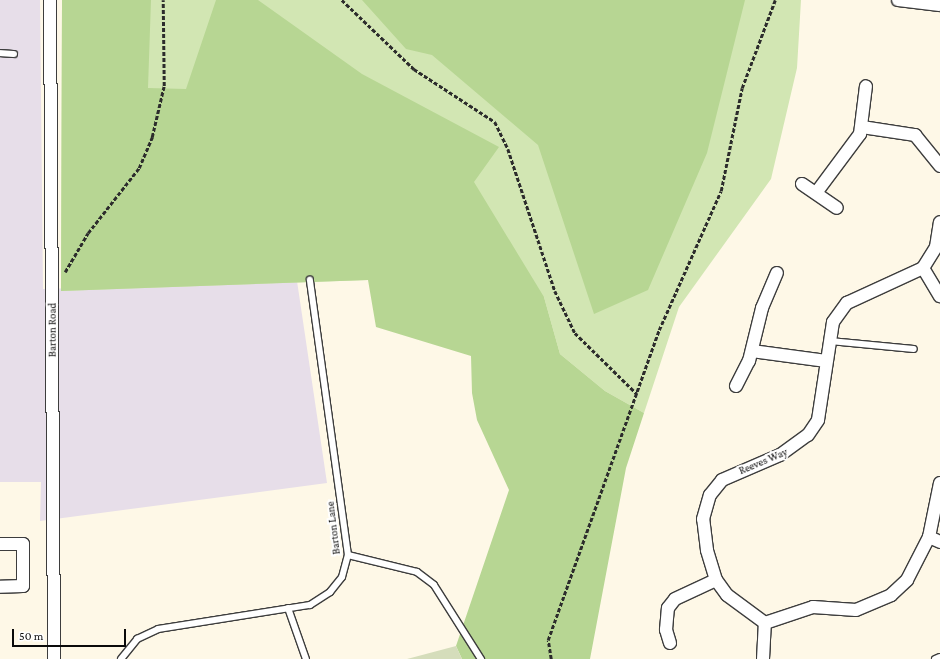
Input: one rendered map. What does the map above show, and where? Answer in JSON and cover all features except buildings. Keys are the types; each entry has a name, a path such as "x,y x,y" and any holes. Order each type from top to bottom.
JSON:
{"street":[{"name":"Barton Road","path":"50,0 54,659"},
{"path":"898,0 940,5"},
{"path":"816,193 862,127 866,86"},
{"path":"862,127 915,135 940,166"},
{"path":"802,184 837,208"},
{"path":"940,222 936,247 923,268 940,296"},
{"name":"Reeves Way","path":"765,623 727,595 716,580 707,550 703,519 710,496 722,480 780,455 808,435 818,420 833,322 847,303 923,268"},
{"path":"736,386 752,351 764,301 777,273"},
{"path":"752,351 826,361"},
{"path":"763,659 765,623 813,607 856,610 876,604 891,595 906,580 929,537 940,483"},
{"path":"929,537 940,542"},
{"path":"0,544 23,544 23,586 0,587"},
{"path":"670,643 666,630 668,608 675,599 716,580"}],"lane":[{"path":"0,54 14,54"},
{"name":"Barton Lane","path":"121,659 137,639 158,629 310,605 330,592 342,577 348,555 310,280"},
{"path":"830,341 914,349"},
{"path":"348,555 417,572 434,585 481,659"},
{"path":"288,608 306,659"},
{"path":"935,659 940,657"}],"path":[{"path":"51,283 65,272 88,233 139,168 152,138 164,86 162,0"},
{"path":"342,0 414,69 495,122 508,149 555,291 575,333 637,394"},
{"path":"551,659 548,640 659,330 721,191 742,88 775,0"}],"shaded area":[{"path":"0,0 40,0 43,289 297,281 327,483 40,521 41,482 0,482"}],"green space":[{"path":"62,0 801,0 797,68 771,179 679,307 644,413 605,391 560,354 544,297 368,280 61,291"},
{"path":"62,0 151,0 148,88 186,89 216,0 258,0 362,74 499,147 474,182 544,297 560,354 605,391 644,413 626,468 590,659 462,659 456,646 509,490 477,420 472,393 471,356 376,327 368,280 61,291"},
{"path":"362,0 745,0 707,153 648,290 594,314 538,145 432,55 406,49"},
{"path":"456,646 462,659 407,659"}]}
